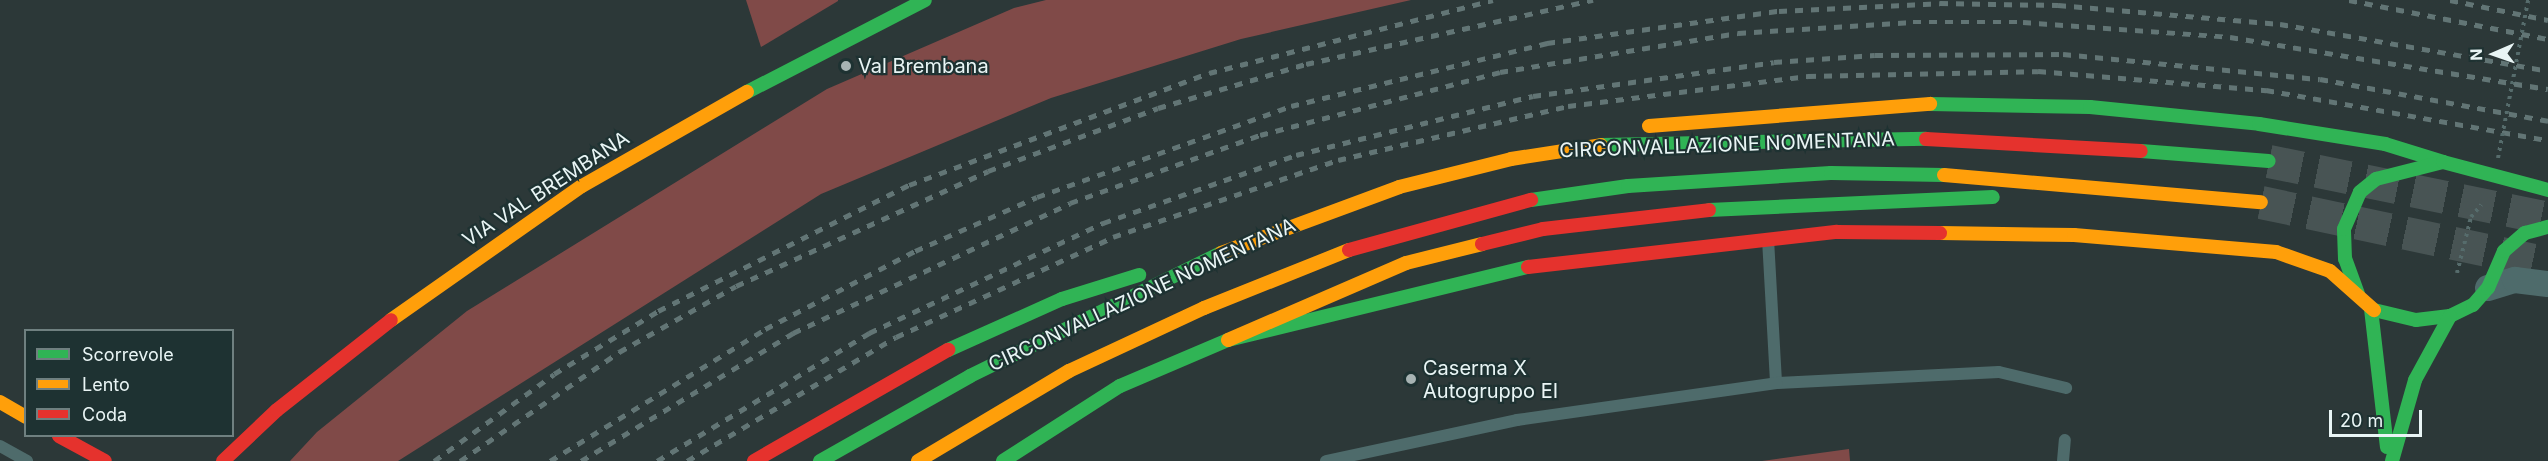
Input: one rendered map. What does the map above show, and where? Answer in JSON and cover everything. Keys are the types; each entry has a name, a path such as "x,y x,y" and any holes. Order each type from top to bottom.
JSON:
{"main road":[{"name":"VIA VAL BREMBANA","path":"223,461 277,411 437,284 536,216 638,151 869,27 925,0"},
{"path":"1584,146 1658,123 1713,116 1825,106 1984,103 2259,124 2385,144 2548,190"},
{"name":"CIRCONVALLAZIONE NOMENTANA","path":"820,461 970,376 1246,241 1399,187 1584,146 1946,137 2269,161"},
{"path":"2390,461 2383,376 2367,306 2343,240 2353,205 2376,179 2443,162"},
{"name":"CIRCONVALLAZIONE NOMENTANA","path":"918,461 1069,371 1184,317 1371,241 1499,205 1628,186 1831,173 1987,176 2260,202"},
{"path":"1003,461 1120,386 1406,263 1578,223 1721,209 2149,190"},
{"path":"1228,340 1508,269 1768,236 1989,231 2219,246 2296,257 2330,271 2367,306 2401,319 2450,316 2473,305 2488,288 2510,245 2548,227"},
{"path":"754,461 933,356 1011,321 1246,241"},
{"path":"2390,461 2415,380 2450,316"},
{"path":"0,402 24,416"},
{"path":"63,437 105,461"},
{"path":"1014,461 1023,447"}],"street":[{"path":"869,27 891,0"},
{"path":"2488,288 2515,280 2548,284"}],"lane":[{"path":"1768,236 1776,383"},
{"path":"1326,461 1517,420 1776,383 1999,372 2066,388"},
{"path":"2063,461 2065,440"},
{"path":"0,446 27,461"}],"path":[{"path":"2498,158 2528,0"},
{"path":"2455,284 2471,217 2484,201"}],"shaded area":[{"path":"746,0 838,0 838,1 761,47"},
{"path":"1046,0 1411,0 1241,39 1051,98 821,194 398,461 290,461 317,432 467,311 827,89 1014,8"},
{"path":"1849,449 1850,461 1762,461"}],"tunnel":[{"path":"2269,161 2548,218"},
{"path":"2261,202 2548,263"}],"railway":[{"path":"434,461 554,374 658,311 909,185 1209,73 1493,0"},
{"path":"460,461 619,352 736,286 988,171 1158,108 1306,64 1593,0"},
{"path":"2349,0 2548,39"},
{"path":"2450,0 2548,20"},
{"path":"550,461 765,329 915,251 1037,197 1291,106 1547,43 1779,11 1940,3 2058,5 2280,24 2548,71"},
{"path":"581,461 793,333 1070,203 1260,135 1500,72 1738,33 1913,22 2023,22 2230,37 2548,89"},
{"path":"657,461 869,333 1103,223 1296,155 1533,96 1774,62 1875,55 2063,54 2320,79 2548,121"},
{"path":"687,461 896,337 1113,237 1338,160 1568,106 1808,76 2038,71 2266,90 2548,140"}],"traffic: fast":[{"path":"747,92 925,0"},
{"path":"1930,104 2090,107 2259,124 2385,144 2443,162"},
{"path":"1601,145 1926,139"},
{"path":"2141,151 2269,161"},
{"path":"2358,294 2345,259 2344,229 2360,192 2376,179 2443,162 2548,190"},
{"path":"1531,200 1628,186 1831,173 1944,175"},
{"path":"1709,210 1993,197"},
{"path":"2374,310 2416,320 2450,316 2473,305 2488,288 2504,251 2525,233 2548,227"},
{"path":"820,461 970,376 1221,253"},
{"path":"1003,461 1120,386 1228,340 1528,267"},
{"path":"948,350 1062,299 1139,275"},
{"path":"2371,309 2387,447"},
{"path":"2392,461 2415,380 2450,316"}],"traffic: slow":[{"path":"391,320 582,186 747,92"},
{"path":"1649,126 1930,104"},
{"path":"1221,253 1399,187 1511,159 1601,145"},
{"path":"1944,175 2261,202"},
{"path":"1940,233 2074,235 2276,252 2330,271 2374,310"},
{"path":"1228,340 1406,263 1482,244"},
{"path":"918,461 1069,371 1204,308 1349,250"},
{"path":"0,402 24,416"}],"traffic: jam":[{"path":"1926,139 2141,151"},
{"path":"1349,250 1531,200"},
{"path":"1482,244 1543,229 1709,210"},
{"path":"1528,267 1837,232 1940,233"},
{"path":"223,461 277,410 391,320"},
{"path":"754,461 948,350"},
{"path":"61,437 105,461"}],"place":[{"name":"Val Brembana","path":"846,66"},
{"name":"Caserma X Autogruppo EI","path":"1411,379"}]}
